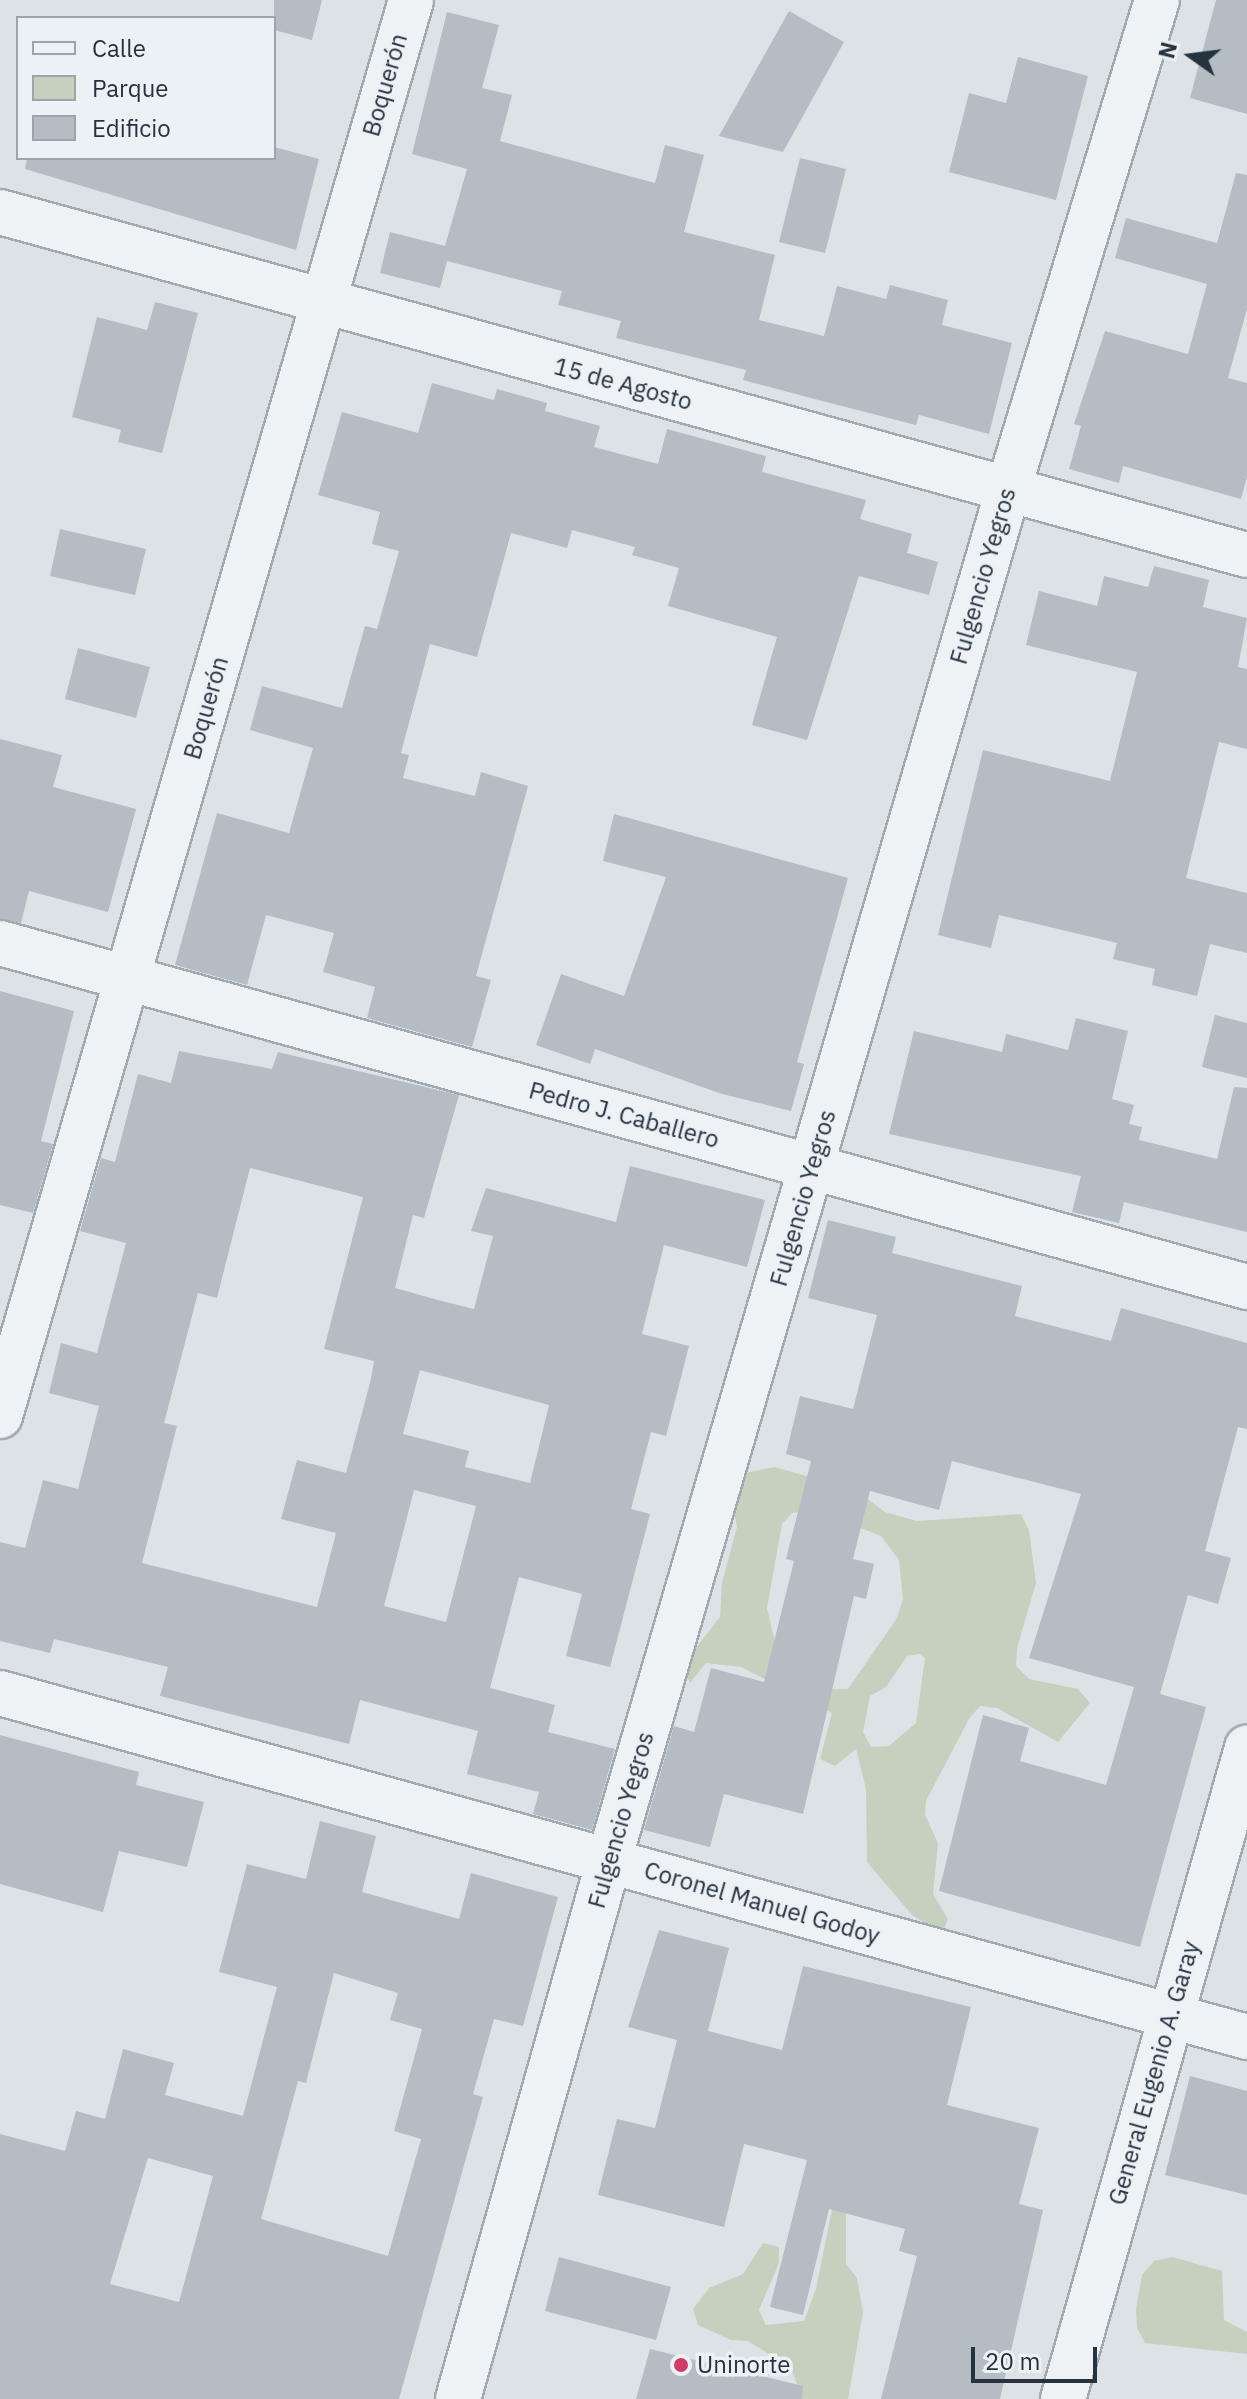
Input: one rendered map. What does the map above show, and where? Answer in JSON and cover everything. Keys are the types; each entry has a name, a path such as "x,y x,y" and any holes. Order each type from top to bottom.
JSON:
{"street":[{"name":"Boquerón","path":"0,1416 411,0"},
{"name":"Fulgencio Yegros","path":"458,2399 609,1860 1008,490 1157,0"},
{"name":"15 de Agosto","path":"0,212 1247,555"},
{"name":"Pedro J. Caballero","path":"0,943 1247,1287"},
{"name":"Coronel Manuel Godoy","path":"0,1693 1247,2037"},
{"name":"General Eugenio A. Garay","path":"1063,2399 1247,1748"}],"green space":[{"path":"775,1467 857,1491 885,1512 917,1521 1021,1514 1029,1530 1036,1583 1017,1648 1016,1666 1029,1679 1078,1689 1090,1703 1058,1742 997,1708 980,1706 969,1719 926,1801 925,1815 938,1843 933,1894 948,1919 942,1934 912,1915 867,1862 866,1789 856,1749 835,1766 820,1759 832,1713 741,1667 706,1663 690,1683 687,1676 688,1658 720,1617 722,1583 737,1527 731,1493 735,1475","holes":["815,1510 881,1536 899,1560 903,1599 897,1618 848,1689 827,1689 777,1651 767,1608 782,1524 792,1513","920,1654 925,1658 916,1723 889,1746 871,1747 863,1732 870,1696 886,1687 907,1656"]},
{"path":"834,2200 846,2213 846,2264 857,2278 863,2312 848,2399 794,2399 798,2387 791,2368 748,2341 731,2340 698,2325 693,2309 709,2288 743,2274 763,2243 779,2247 779,2263 759,2310 766,2325 804,2321 816,2289"},
{"path":"1172,2257 1222,2271 1224,2320 1247,2332 1247,2354 1145,2343 1137,2328 1136,2309 1142,2275 1154,2261"}],"building":[{"path":"274,0 322,0 312,40 276,31"},
{"path":"1216,0 1247,0 1247,114 1190,98"},
{"path":"789,11 844,42 783,152 719,136"},
{"path":"447,12 499,25 482,88 512,95 500,141 655,183 665,145 704,155 684,232 775,255 759,320 824,336 837,286 886,299 890,285 948,300 942,325 1012,343 989,434 919,415 916,425 822,401 743,380 746,370 616,338 621,321 558,305 562,291 447,261 440,288 380,273 390,232 445,246 467,169 412,154"},
{"path":"1018,57 1088,76 1056,200 949,172 969,93 1006,103"},
{"path":"276,148 319,159 296,250 25,169 27,160 276,160"},
{"path":"800,158 846,169 825,253 779,242"},
{"path":"1236,173 1247,175 1247,309 1228,378 1247,383 1247,477 1241,499 1123,466 1119,483 1069,469 1081,426 1074,424 1105,331 1188,354 1207,284 1115,258 1126,218 1217,243"},
{"path":"155,302 198,313 162,453 118,442 121,430 72,417 97,317 147,330"},
{"path":"432,383 494,400 497,389 547,403 545,411 600,426 594,447 658,464 667,429 766,456 762,472 866,500 860,519 912,534 907,553 938,562 929,595 859,576 807,740 752,725 777,637 668,606 679,568 632,555 635,547 572,530 567,548 511,533 477,657 430,644 401,753 409,755 403,778 475,796 481,772 528,786 476,976 491,980 472,1047 367,1018 375,987 323,972 334,933 266,915 247,985 175,965 217,813 289,833 313,748 250,730 262,686 342,708 365,626 377,629 399,551 372,544 380,512 318,495 342,412 418,433"},
{"path":"60,529 146,549 135,595 50,576"},
{"path":"1154,566 1209,580 1203,607 1247,618 1238,667 1247,669 1247,749 1219,742 1186,878 1247,893 1247,953 1210,944 1197,996 1152,985 1155,969 1113,959 1117,943 999,915 991,948 938,935 983,750 1110,781 1137,672 1026,645 1039,591 1097,606 1104,576 1148,587"},
{"path":"78,648 150,667 136,718 65,699"},
{"path":"0,739 62,755 53,787 136,809 108,912 29,891 21,923 0,919"},
{"path":"614,814 848,878 797,1062 804,1064 791,1111 722,1094 595,1049 590,1064 536,1045 561,974 624,996 666,877 603,861"},
{"path":"0,991 74,1011 41,1141 53,1144 33,1213 0,1205"},
{"path":"1215,1015 1247,1023 1247,1078 1202,1067"},
{"path":"1076,1018 1128,1031 1112,1099 1134,1105 1129,1124 1142,1127 1139,1140 1217,1159 1234,1087 1247,1088 1247,1232 1124,1202 1119,1223 1072,1212 1081,1176 889,1134 914,1031 1002,1052 1006,1034 1068,1050"},
{"path":"179,1051 272,1069 278,1052 459,1095 424,1218 413,1215 395,1288 474,1309 493,1236 471,1231 486,1188 616,1222 630,1166 765,1200 747,1267 664,1245 642,1334 689,1346 666,1436 651,1432 631,1509 650,1514 610,1667 566,1656 582,1594 519,1577 490,1688 555,1705 548,1732 615,1749 592,1830 533,1814 539,1792 467,1774 478,1731 360,1700 349,1744 160,1696 168,1667 54,1639 50,1653 0,1641 0,1542 25,1548 43,1480 78,1489 99,1406 49,1393 61,1343 97,1353 126,1243 80,1231 101,1158 115,1162 138,1074 171,1083","holes":["250,1168 363,1197 324,1349 374,1361 371,1379 346,1473 297,1460 281,1519 336,1533 317,1607 142,1563 177,1426 164,1423 198,1293 217,1298","420,1370 549,1405 530,1483 465,1467 469,1451 403,1434","414,1490 476,1506 446,1622 384,1606"]},
{"path":"828,1220 896,1237 892,1253 1022,1286 1015,1316 1111,1341 1121,1308 1247,1343 1247,1429 1238,1427 1205,1551 1231,1558 1218,1604 1188,1595 1160,1694 1206,1707 1140,1947 939,1891 983,1715 1029,1728 1020,1761 1106,1785 1134,1687 1029,1658 1081,1494 952,1461 939,1510 870,1491 853,1559 874,1564 866,1599 854,1596 803,1814 724,1794 710,1847 644,1830 674,1726 694,1732 711,1668 764,1682 794,1561 786,1559 811,1461 786,1454 800,1396 853,1409 877,1315 808,1298"},
{"path":"0,1735 139,1772 136,1785 204,1802 187,1867 119,1851 103,1912 0,1884"},
{"path":"320,1821 376,1836 362,1892 459,1919 471,1873 558,1897 523,2026 494,2019 473,2094 483,2097 399,2399 0,2399 0,2134 65,2151 76,2111 105,2119 123,2049 174,2063 165,2095 243,2116 277,1987 219,1972 247,1864 306,1879","holes":["334,1973 398,1993 390,2020 422,2029 394,2131 421,2139 388,2256 261,2219 298,2081 306,2083","148,2158 213,2176 179,2302 110,2284"]},
{"path":"659,1930 729,1948 708,2031 782,2050 803,1966 971,2007 947,2105 1039,2128 1019,2204 1043,2210 1000,2399 881,2399 917,2256 899,2251 905,2229 829,2209 803,2315 770,2307 807,2160 744,2144 724,2227 598,2195 617,2119 655,2128 677,2040 628,2027"},
{"path":"1190,2076 1247,2091 1247,2195 1165,2175"},
{"path":"559,2257 671,2287 656,2340 545,2311"},
{"name":"Uninorte","path":"650,2349 803,2386 802,2399 636,2399"}],"place":[{"name":"Uninorte","path":"681,2365"}]}
